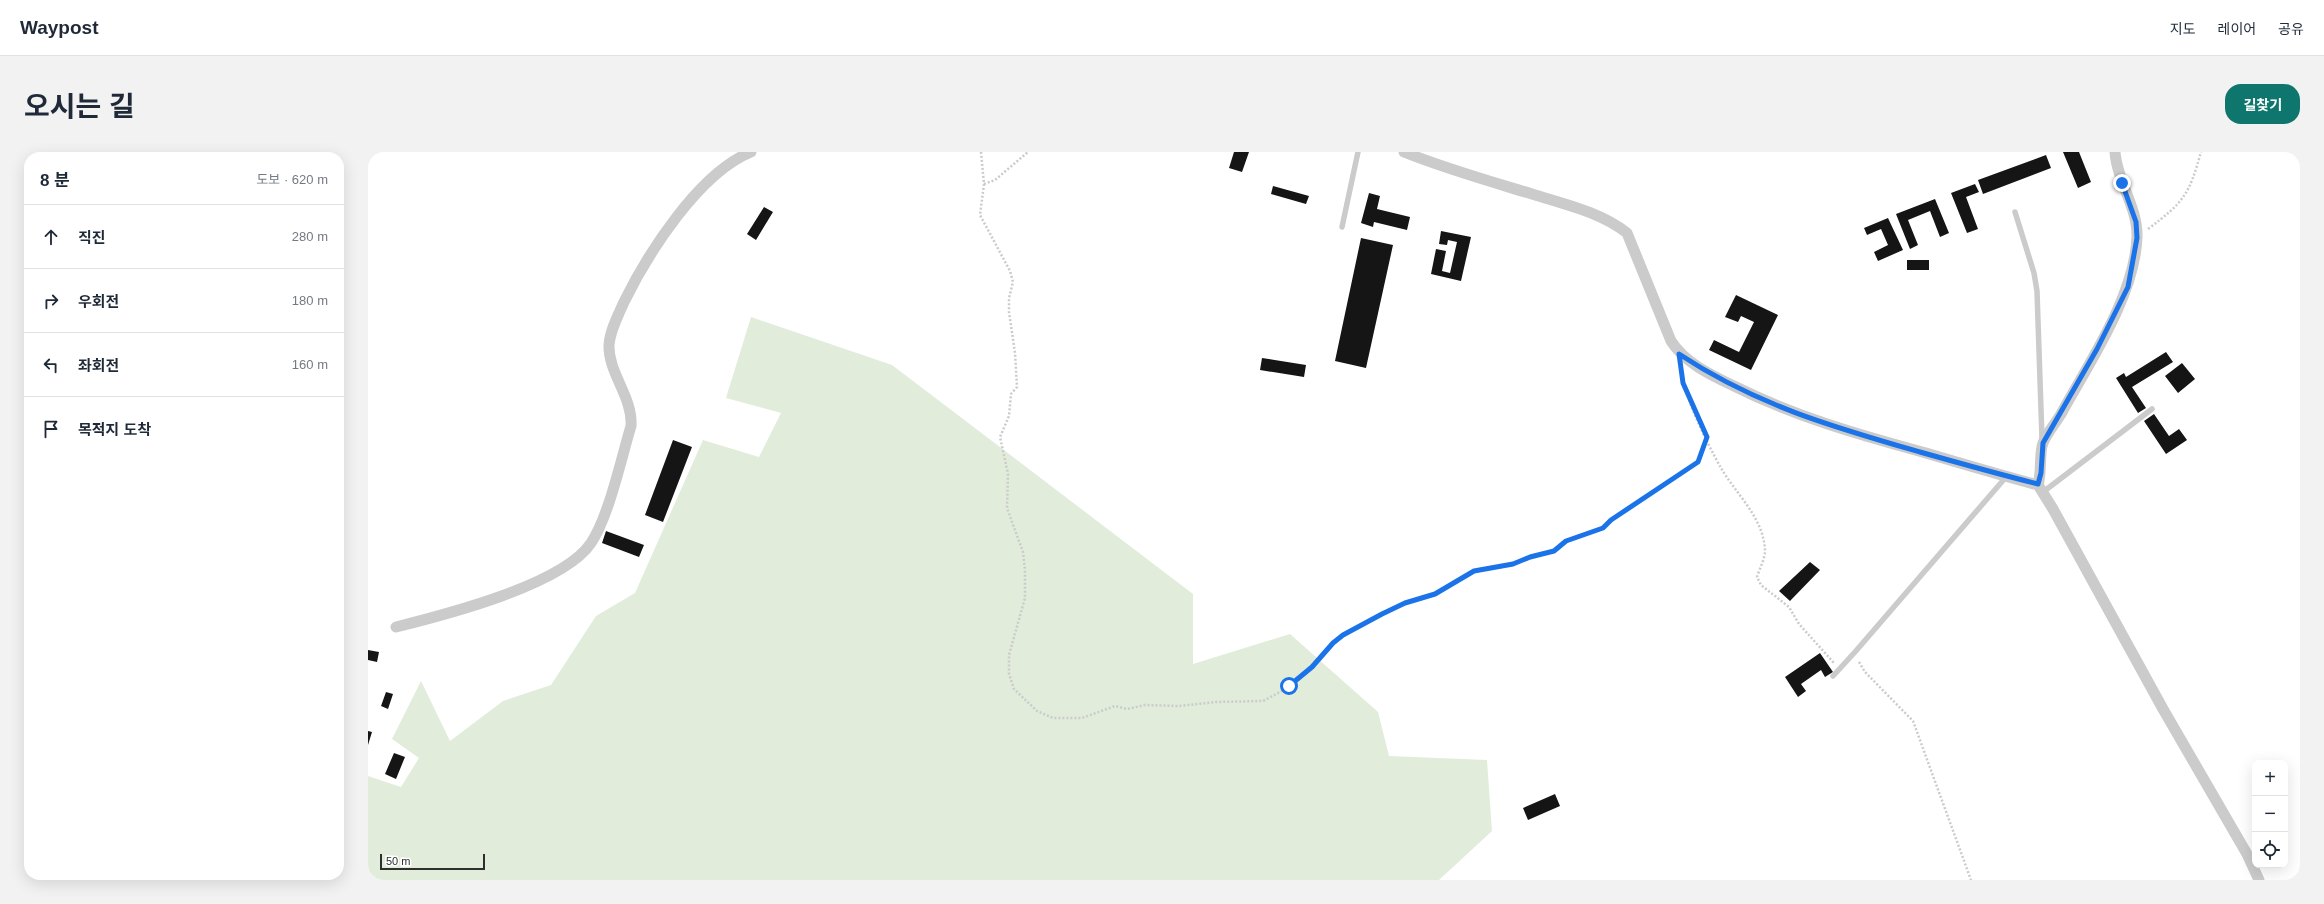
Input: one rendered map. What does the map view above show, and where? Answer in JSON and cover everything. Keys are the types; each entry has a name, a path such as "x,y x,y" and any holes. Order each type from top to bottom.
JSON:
{"street":[{"path":"396,627 466,608 524,586 572,563 592,543 602,522 631,426 632,413 610,355 611,333 615,322 638,272 672,224 710,180 726,166 751,152"},
{"path":"1404,152 1447,168 1561,203 1605,219 1618,226 1627,233 1671,341 1679,354 1715,377 1766,402 1798,415 2006,476 2041,488"},
{"path":"2116,152 2122,183 2136,222 2137,238 2128,287 2097,349 2043,443 2041,488 2163,709 2247,854 2259,880"}],"lane":[{"path":"1342,226 1358,152"},
{"path":"2015,212 2034,273 2037,291 2043,443"},
{"path":"2041,488 2152,409"},
{"path":"1833,676 2006,476"}],"path":[{"path":"981,152 984,184 980,215 1010,271 1013,282 1009,298 1009,312 1015,353 1017,387 1011,394 1009,416 1000,437 1008,474 1007,508 1023,552 1026,598 1009,655 1009,674 1014,689 1037,711 1053,718 1082,718 1115,706 1127,709 1145,705 1179,706 1216,702 1263,701 1280,692 1298,679 1343,635 1405,603 1435,594 1474,571 1513,564 1530,557 1554,551 1566,541 1603,528 1611,520 1698,462 1707,437"},
{"path":"984,184 995,180 1028,152"},
{"path":"2137,238 2165,217 2185,196 2200,152"},
{"path":"1679,354 1683,383 1721,468 1752,512 1757,522 1765,552 1757,577 1761,585 1789,607 1799,624 1839,668"},
{"path":"1855,652 1865,672 1913,721 1971,880"}],"green space":[{"path":"751,317 892,365 1193,594 1193,664 1290,634 1378,712 1389,756 1487,760 1492,831 1439,880 368,880 368,776 401,787 419,758 392,739 421,681 450,741 503,701 551,685 596,616 635,593 703,440 759,457 781,413 726,398"}],"building":[{"path":"1234,152 1249,152 1242,172 1229,168"},
{"path":"2063,152 2079,152 2091,182 2078,188"},
{"path":"2046,155 2051,168 1983,194 1978,180"},
{"path":"1975,184 1979,192 1966,197 1978,229 1967,233 1951,193"},
{"path":"1273,186 1309,196 1306,204 1271,194"},
{"path":"1369,193 1380,196 1377,209 1410,217 1407,230 1374,222 1373,227 1361,223"},
{"path":"1935,199 1949,233 1940,237 1930,211 1908,220 1918,245 1910,249 1896,214"},
{"path":"764,207 773,212 756,240 747,234"},
{"path":"1888,218 1903,250 1878,261 1874,252 1888,245 1881,229 1867,235 1864,228"},
{"path":"1441,231 1471,237 1461,281 1431,274 1436,249 1446,251 1442,271 1450,273 1457,242 1448,240 1447,245 1439,244"},
{"path":"1361,238 1393,245 1366,368 1335,361"},
{"path":"1907,260 1929,260 1929,270 1907,270"},
{"path":"1736,295 1778,315 1751,370 1709,350 1714,340 1739,352 1754,322 1741,316 1738,322 1725,317"},
{"path":"2166,352 2173,362 2132,387 2146,408 2138,413 2116,378 2124,373 2126,377"},
{"path":"1262,358 1306,365 1304,377 1260,370"},
{"path":"2182,363 2195,379 2178,393 2165,376"},
{"path":"2154,414 2169,436 2179,429 2187,440 2166,454 2144,421"},
{"path":"673,440 692,447 663,522 645,515"},
{"path":"606,531 644,545 639,557 602,543"},
{"path":"1810,562 1820,570 1790,601 1779,591"},
{"path":"368,650 379,652 377,662 368,660"},
{"path":"1820,653 1833,672 1825,677 1821,670 1801,684 1806,691 1798,697 1785,677"},
{"path":"386,692 393,694 388,709 381,706"},
{"path":"368,731 372,732 368,745"},
{"path":"394,753 405,757 396,779 385,774"},
{"path":"1555,794 1560,806 1528,820 1523,808"}],"route":[{"path":"1289,686 1312,667 1333,643 1343,635 1405,603 1435,594 1474,571 1513,564 1530,557 1554,551 1566,541 1603,528 1611,520 1678,477 1698,462 1707,437 1683,383 1679,354 1715,377 1766,402 1798,415 1844,430 2038,484 2041,473 2043,443 2097,349 2128,287 2137,238 2136,222 2122,183"}]}
